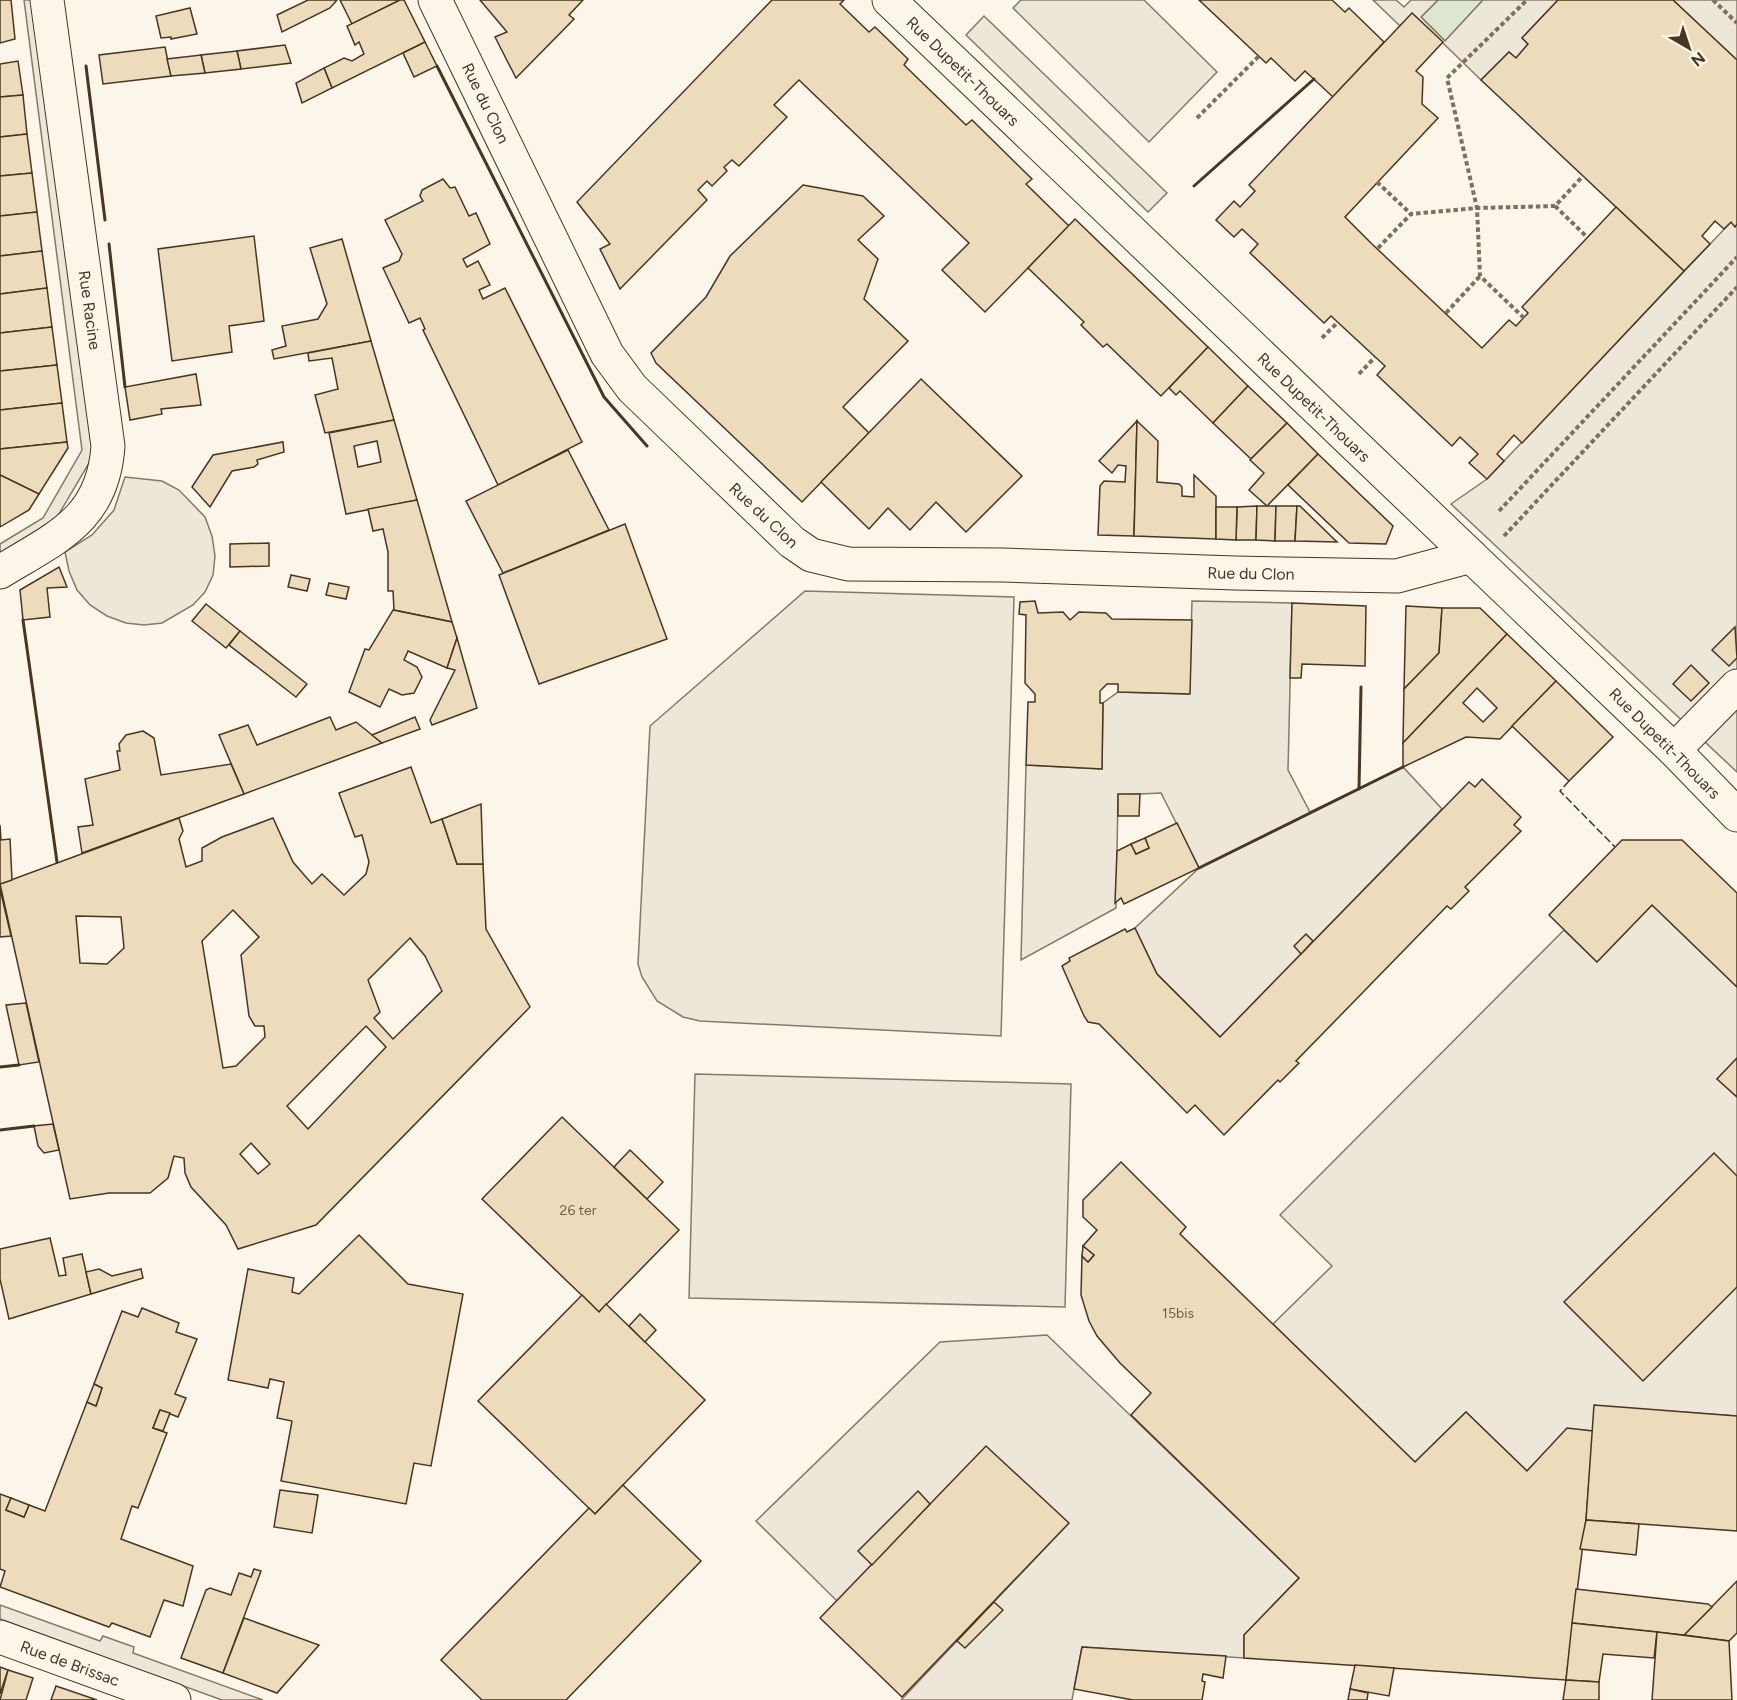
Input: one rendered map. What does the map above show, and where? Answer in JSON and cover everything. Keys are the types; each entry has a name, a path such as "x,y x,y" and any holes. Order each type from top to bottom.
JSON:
{"street":[{"name":"Rue Racine","path":"0,572 58,537 80,520 100,490 106,469 108,446 47,0"},
{"name":"Rue du Clon","path":"435,0 614,364 632,388 792,542 811,555 831,562 1396,576 1475,560"},
{"name":"Rue Dupetit-Thouars","path":"889,0 1674,750 1737,815"},
{"path":"1674,750 1737,686"},
{"name":"Rue de Brissac","path":"0,1637 174,1700"}],"path":[{"path":"1524,318 1480,276 1477,208 1447,78 1527,0"},
{"path":"1713,0 1737,23"},
{"path":"1197,118 1259,56"},
{"path":"1378,248 1411,214 1477,208 1555,206 1583,176"},
{"path":"1377,182 1411,214"},
{"path":"1555,206 1587,237"},
{"path":"1499,511 1737,257"},
{"path":"1446,313 1480,276"},
{"path":"1475,560 1737,287"},
{"path":"1322,338 1338,322"},
{"path":"1359,374 1375,357"}],"green space":[{"path":"1438,0 1483,0 1445,41 1421,17"}],"shaded area":[{"path":"24,0 37,0 93,438 92,458 53,524 0,556 0,544 43,518 82,450"},
{"path":"1021,0 1144,0 1217,72 1149,142 1013,8"},
{"path":"1373,0 1396,0 1404,7 1411,0 1438,0 1421,17 1445,41 1483,0 1558,0 1522,38 1528,44 1516,58 1509,52 1481,80 1413,14 1400,26"},
{"path":"1673,0 1737,0 1737,60"},
{"path":"984,16 1167,193 1148,212 966,35"},
{"path":"1731,222 1735,226 1737,224 1737,772 1451,504 1487,479"},
{"path":"125,477 162,481 179,490 205,517 212,536 215,556 213,575 205,592 193,605 162,623 144,625 126,623 107,616 90,605 77,590 69,571 65,552 92,535 114,510"},
{"path":"805,591 1014,597 1001,1036 700,1021 683,1017 657,1001 642,977 638,964 650,726"},
{"path":"1192,601 1292,603 1288,770 1310,812 1403,767 1442,809 1220,1037 1157,974 1135,928 1199,868 1161,793 1118,795 1116,908 1021,960 1026,765 1102,769 1103,703 1118,692 1189,694"},
{"path":"1652,905 1737,987 1737,1058 1717,1079 1737,1097 1737,1416 1595,1406 1593,1431 1567,1429 1527,1471 1466,1412 1415,1462 1273,1324 1332,1266 1280,1215 1564,930 1597,962"},
{"path":"695,1074 1071,1084 1065,1307 689,1298"},
{"path":"1047,1335 1299,1578 1244,1635 1244,1658 1082,1647 1072,1700 901,1700 1068,1524 837,1601 756,1521 940,1342"},
{"path":"0,1605 100,1641 103,1636 134,1647 133,1653 263,1700 222,1700 0,1619"}],"building":[{"path":"0,0 11,0 15,39 0,43"},
{"path":"308,0 337,0 330,8 282,32 277,15"},
{"path":"340,0 400,0 352,24"},
{"path":"404,0 425,42 332,88 324,68 344,58 352,61 364,54 359,42 355,45 347,26"},
{"path":"480,0 583,0 569,15 574,19 516,78 495,37 507,32"},
{"path":"772,0 844,0 840,4 869,32 875,27 908,59 904,65 966,125 972,120 1032,179 1026,184 1069,226 985,312 942,270 969,243 799,80 774,105 787,117 739,166 732,160 724,167 727,171 712,186 707,181 698,190 707,200 620,289 600,249 610,244 577,202"},
{"path":"1199,0 1332,0 1345,12 1349,8 1384,42 1333,97 1305,71 1295,81 1271,58 1266,63"},
{"path":"1558,0 1673,0 1737,60 1737,224 1735,227 1731,222 1724,229 1715,221 1702,236 1710,244 1684,271 1481,80 1509,52 1516,58 1528,44 1522,38"},
{"path":"190,8 197,34 171,39 171,37 161,38 156,16"},
{"path":"1412,13 1443,42 1416,71 1423,77 1422,104 1438,118 1345,217 1372,244 1482,348 1509,320 1516,326 1528,313 1522,307 1616,207 1684,271 1522,443 1514,435 1497,454 1504,461 1487,479 1469,463 1478,454 1460,437 1452,446 1377,375 1385,366 1331,316 1324,323 1250,253 1258,244 1242,229 1234,237 1216,220 1234,201 1240,207 1255,191 1249,185"},
{"path":"425,42 437,66 414,77 403,53"},
{"path":"285,45 291,63 241,69 237,51"},
{"path":"165,47 171,76 103,84 99,55"},
{"path":"237,51 241,69 205,73 201,55"},
{"path":"201,55 205,73 171,76 167,59"},
{"path":"18,61 23,95 0,97 0,64"},
{"path":"324,68 332,88 302,103 296,83"},
{"path":"23,95 27,134 0,137 0,97"},
{"path":"27,134 32,173 0,176 0,137"},
{"path":"32,173 37,212 0,216 0,176"},
{"path":"443,179 450,188 455,187 469,216 476,213 490,244 463,259 467,267 478,261 490,285 479,290 483,299 505,288 582,442 498,485 423,330 425,329 420,318 409,323 383,268 399,261 402,254 385,220 423,201 420,196 422,190"},
{"path":"803,185 863,196 884,216 858,240 878,259 864,299 908,341 843,407 869,433 802,502 656,363 651,353 706,297 730,256"},
{"path":"37,212 42,251 0,256 0,216"},
{"path":"1075,219 1208,347 1161,396 1107,344 1103,347 1081,325 1084,322 1028,268"},
{"path":"254,236 264,321 229,326 232,352 172,361 158,249"},
{"path":"342,239 371,341 274,359 272,350 286,346 282,326 318,319 327,304 310,248"},
{"path":"42,251 47,288 0,294 0,256"},
{"path":"47,288 52,327 0,333 0,294"},
{"path":"52,327 57,365 0,371 0,333"},
{"path":"371,341 394,420 325,433 315,395 338,389 332,358 309,361 308,353"},
{"path":"1208,347 1248,386 1213,423 1180,391 1176,395 1169,388"},
{"path":"57,365 62,403 0,410 0,371"},
{"path":"196,374 201,405 161,409 162,414 130,420 125,387"},
{"path":"921,379 1022,476 966,532 936,502 910,530 888,508 869,529 821,482"},
{"path":"1248,386 1287,423 1251,459 1213,423"},
{"path":"62,403 67,442 0,449 0,410"},
{"path":"394,420 417,500 346,514 329,433","holes":["377,441 381,462 358,467 354,446"]},
{"path":"1137,421 1134,536 1098,535 1100,486 1104,481 1125,482 1126,466 1118,465 1112,473 1099,461"},
{"path":"1137,421 1158,441 1157,482 1179,484 1182,487 1182,496 1194,497 1194,475 1216,496 1216,539 1134,536"},
{"path":"1287,423 1318,454 1267,506 1249,490 1264,473 1250,460"},
{"path":"67,442 68,448 39,494 0,475 0,449"},
{"path":"283,442 284,452 257,460 258,464 254,467 232,471 210,507 192,487 213,455"},
{"path":"568,450 609,530 503,573 466,501"},
{"path":"1318,454 1393,526 1386,544 1349,543 1288,485"},
{"path":"0,475 39,494 29,510 0,527"},
{"path":"417,500 452,622 394,610 393,591 388,591 388,552 383,529 373,531 368,509"},
{"path":"1257,506 1256,540 1236,540 1237,507"},
{"path":"1257,506 1276,506 1275,541 1256,540"},
{"path":"1276,506 1297,506 1295,541 1275,541"},
{"path":"1297,506 1300,506 1337,542 1295,541"},
{"path":"1216,507 1237,507 1236,540 1216,539"},
{"path":"625,524 667,639 539,684 499,575"},
{"path":"269,543 269,566 230,567 230,544"},
{"path":"59,567 67,587 47,588 50,617 23,620 20,590"},
{"path":"291,575 310,579 307,591 288,587"},
{"path":"329,583 349,587 346,599 326,595"},
{"path":"1035,601 1038,613 1063,612 1070,620 1079,612 1106,613 1112,619 1192,620 1190,694 1118,692 1118,684 1107,684 1100,691 1100,703 1103,703 1102,769 1026,765 1028,702 1035,702 1035,694 1025,683 1026,615 1019,614 1020,602"},
{"path":"1292,603 1366,606 1365,666 1302,664 1301,678 1290,678"},
{"path":"206,604 240,631 226,648 192,621"},
{"path":"1406,606 1442,608 1439,653 1404,689"},
{"path":"1442,608 1480,608 1507,634 1403,743 1404,689 1439,653"},
{"path":"393,610 452,622 457,638 447,668 408,651 404,660 417,667 422,677 414,693 402,695 389,689 380,707 349,692 365,649 369,650"},
{"path":"1735,627 1737,658 1729,666 1712,650"},
{"path":"240,631 307,684 296,697 229,645"},
{"path":"1507,634 1556,681 1500,739 1466,737 1403,767 1403,743","holes":["1477,688 1497,708 1483,722 1463,703"]},
{"path":"457,638 477,708 432,725 430,720 455,670 447,668"},
{"path":"1691,665 1709,683 1691,701 1673,684"},
{"path":"1556,681 1613,737 1569,781 1512,726"},
{"path":"330,717 336,730 356,722 382,743 244,794 219,735 248,725 257,745"},
{"path":"415,717 420,729 382,743 372,735"},
{"path":"143,731 154,738 161,775 231,764 244,794 82,853 78,827 93,825 85,779 120,770 117,751 120,751 119,744 126,735"},
{"path":"411,767 431,823 442,819 457,864 483,864 486,929 530,1007 316,1225 238,1249 226,1225 191,1187 185,1173 184,1158 174,1156 168,1178 150,1193 109,1193 70,1199 0,884 179,818 183,831 179,839 186,867 202,861 202,848 222,837 273,818 293,862 312,884 322,874 344,895 366,874 369,862 362,835 355,837 339,793","holes":["233,910 259,937 241,955 249,1016 255,1026 264,1026 265,1037 236,1066 223,1068 202,941","76,916 121,917 124,948 107,964 80,963","410,938 425,956 442,991 393,1039 374,1018 380,1012 368,980","366,1026 386,1047 308,1129 287,1106","251,1143 270,1164 258,1174 240,1154"]},
{"path":"1482,779 1521,817 1514,825 1521,831 1465,887 1469,891 1451,909 1447,906 1296,1061 1299,1063 1280,1082 1278,1080 1224,1135 1195,1105 1187,1113 1099,1024 1088,1022 1084,1016 1062,966 1070,961 1069,958 1125,929 1127,932 1135,928 1157,974 1220,1037 1469,782 1475,787"},
{"path":"1118,794 1140,794 1139,816 1118,816"},
{"path":"481,804 483,864 457,864 442,819"},
{"path":"1177,823 1199,868 1124,904 1121,898 1115,903 1117,851 1131,844 1136,854 1149,848 1145,838"},
{"path":"0,825 1,840 10,839 12,880 0,884"},
{"path":"1145,838 1149,848 1136,854 1131,844"},
{"path":"1622,840 1682,840 1737,893 1737,987 1652,905 1597,962 1549,915"},
{"path":"0,889 11,936 0,937"},
{"path":"1306,934 1313,941 1301,954 1294,946"},
{"path":"26,1003 39,1062 19,1065 6,1005"},
{"path":"1737,1058 1737,1097 1717,1079"},
{"path":"562,1117 679,1230 599,1312 482,1199"},
{"path":"53,1124 59,1150 44,1153 38,1146 34,1126"},
{"path":"630,1150 663,1182 647,1199 614,1167"},
{"path":"1714,1153 1737,1176 1737,1287 1643,1381 1564,1302"},
{"path":"1121,1162 1186,1227 1180,1234 1415,1462 1466,1412 1527,1471 1567,1428 1593,1431 1586,1520 1566,1680 1244,1658 1244,1635 1299,1578 1131,1415 1151,1393 1120,1363 1097,1336 1089,1321 1081,1295 1082,1256 1088,1262 1094,1255 1083,1246 1097,1230 1083,1217 1083,1200"},
{"path":"359,1235 408,1284 463,1294 431,1466 414,1463 406,1504 281,1481 292,1421 277,1418 284,1382 270,1379 268,1388 228,1380 248,1269 294,1278 292,1292 299,1294"},
{"path":"50,1238 59,1276 66,1275 63,1258 82,1254 91,1294 9,1319 0,1279 0,1249"},
{"path":"1083,1246 1094,1255 1088,1262 1082,1256"},
{"path":"99,1269 112,1276 141,1269 143,1278 91,1294 86,1272"},
{"path":"582,1295 599,1312 606,1304 705,1400 595,1514 478,1401"},
{"path":"142,1308 179,1323 176,1332 197,1339 175,1394 186,1398 178,1417 160,1410 153,1428 167,1433 138,1508 132,1506 121,1539 193,1566 183,1606 164,1600 150,1637 112,1623 109,1627 0,1587 5,1571 0,1569 0,1494 11,1498 6,1510 24,1517 29,1505 45,1511 87,1402 96,1406 102,1388 94,1384 122,1311 138,1317"},
{"path":"640,1314 656,1330 645,1342 629,1326"},
{"path":"94,1384 102,1388 96,1406 87,1402"},
{"path":"1594,1405 1737,1416 1737,1531 1586,1520"},
{"path":"160,1410 170,1413 163,1431 153,1428"},
{"path":"986,1446 1069,1523 902,1697 820,1618"},
{"path":"623,1485 701,1561 566,1700 482,1700 441,1660 589,1508 595,1514"},
{"path":"280,1490 318,1495 312,1533 274,1527"},
{"path":"918,1491 930,1504 872,1565 858,1551"},
{"path":"11,1498 29,1505 24,1517 6,1510"},
{"path":"1586,1520 1639,1524 1636,1555 1580,1549"},
{"path":"254,1569 261,1571 223,1673 181,1658 206,1590 210,1588 231,1595 239,1573 251,1577"},
{"path":"1737,1581 1737,1633 1729,1641 1684,1635"},
{"path":"1576,1589 1708,1604 1712,1607 1684,1635 1572,1623"},
{"path":"994,1602 1003,1610 965,1648 957,1641"},
{"path":"244,1618 319,1645 277,1693 223,1673"},
{"path":"1572,1623 1657,1632 1654,1658 1603,1654 1599,1682 1566,1680"},
{"path":"1657,1632 1729,1641 1732,1700 1652,1700"},
{"path":"1082,1647 1226,1656 1223,1678 1203,1674 1202,1681 1205,1682 1202,1700 1133,1700 1074,1689"},
{"path":"1355,1665 1394,1668 1389,1696 1350,1689"},
{"path":"0,1667 8,1670 0,1694"},
{"path":"8,1670 33,1678 26,1700 0,1700"},
{"path":"1566,1680 1599,1682 1599,1700 1563,1700"},
{"path":"56,1686 97,1700 51,1700"},
{"path":"1350,1689 1368,1693 1367,1700 1348,1700"}],"fence":[{"path":"1569,781 1560,791 1615,847"}],"wall":[{"path":"86,66 105,220"},
{"path":"437,66 604,397 647,446"},
{"path":"1194,186 1314,79"},
{"path":"109,244 125,387"},
{"path":"23,620 57,862"},
{"path":"1359,789 1361,687"},
{"path":"1199,868 1403,767"},
{"path":"0,1067 19,1065"},
{"path":"0,1130 34,1126"}]}
